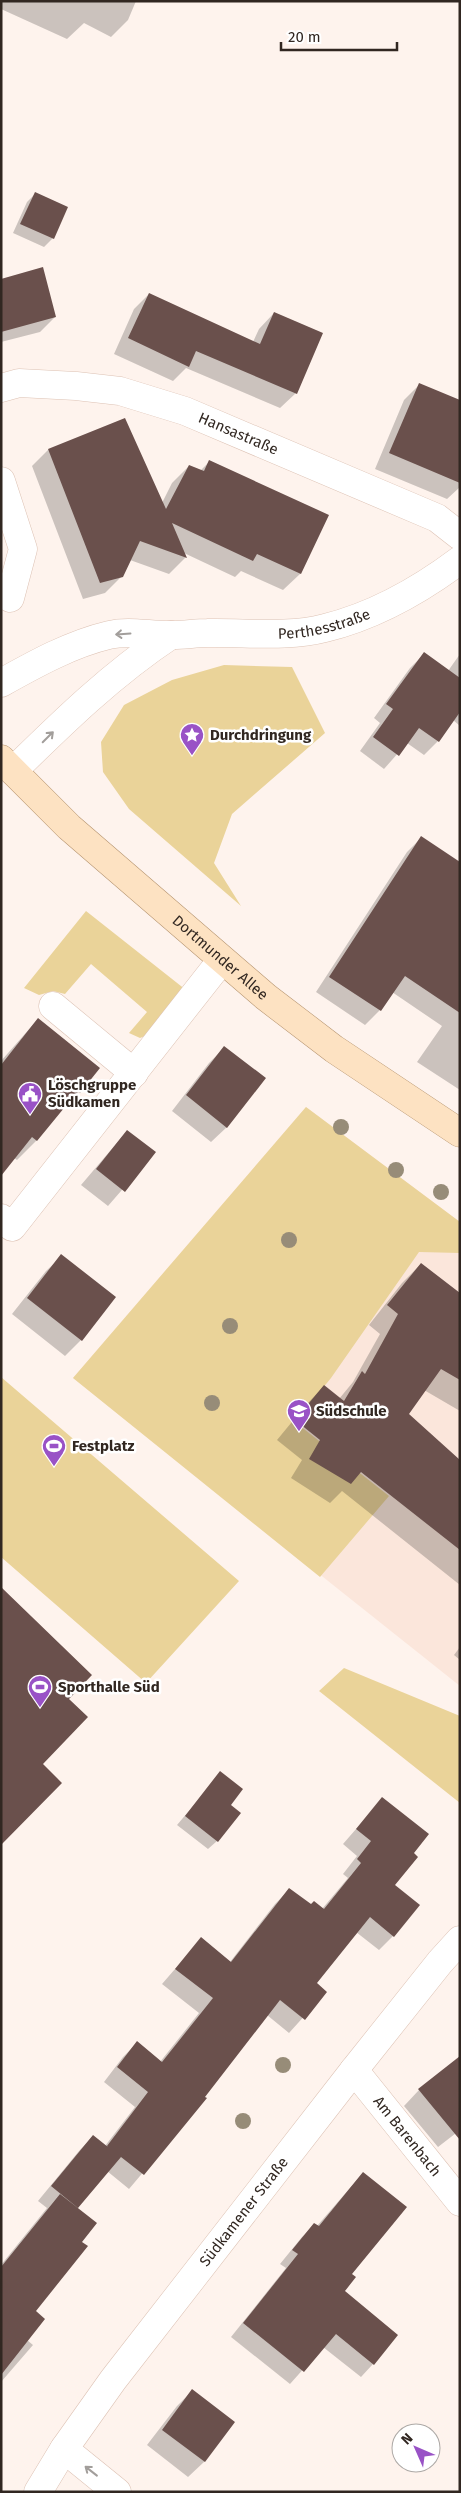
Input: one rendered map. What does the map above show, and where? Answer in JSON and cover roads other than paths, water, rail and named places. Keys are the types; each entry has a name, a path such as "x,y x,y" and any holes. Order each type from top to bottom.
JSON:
{"main road":[{"name":"Dortmunder Allee","path":"7,765 69,827 221,961 334,1049 460,1133"}],"street":[{"name":"Hansastraße","path":"1,388 20,383 120,391 185,411 438,518 460,536"},
{"path":"1,481 23,549 10,598"},
{"name":"Perthesstraße","path":"1,682 47,658 110,635 138,633 172,635 207,633 278,634 324,629 373,612 427,585 460,560"},
{"path":"7,765 119,671 172,635"},
{"path":"1,1218 12,1227 221,961"},
{"path":"53,1006 134,1073"},
{"name":"Südkamener Straße","path":"38,2492 64,2449 113,2380 354,2070 440,1962 460,1940"},
{"name":"Am Barenbach","path":"354,2070 460,2202"},
{"path":"64,2449 117,2492"}],"place":[{"name":"Durchdringung","path":"192,756"},
{"name":"Löschgruppe Südkamen","path":"30,1115"},
{"name":"Südschule","path":"299,1432"},
{"name":"Festplatz","path":"54,1467"},
{"name":"Sporthalle Süd","path":"40,1708"}]}
